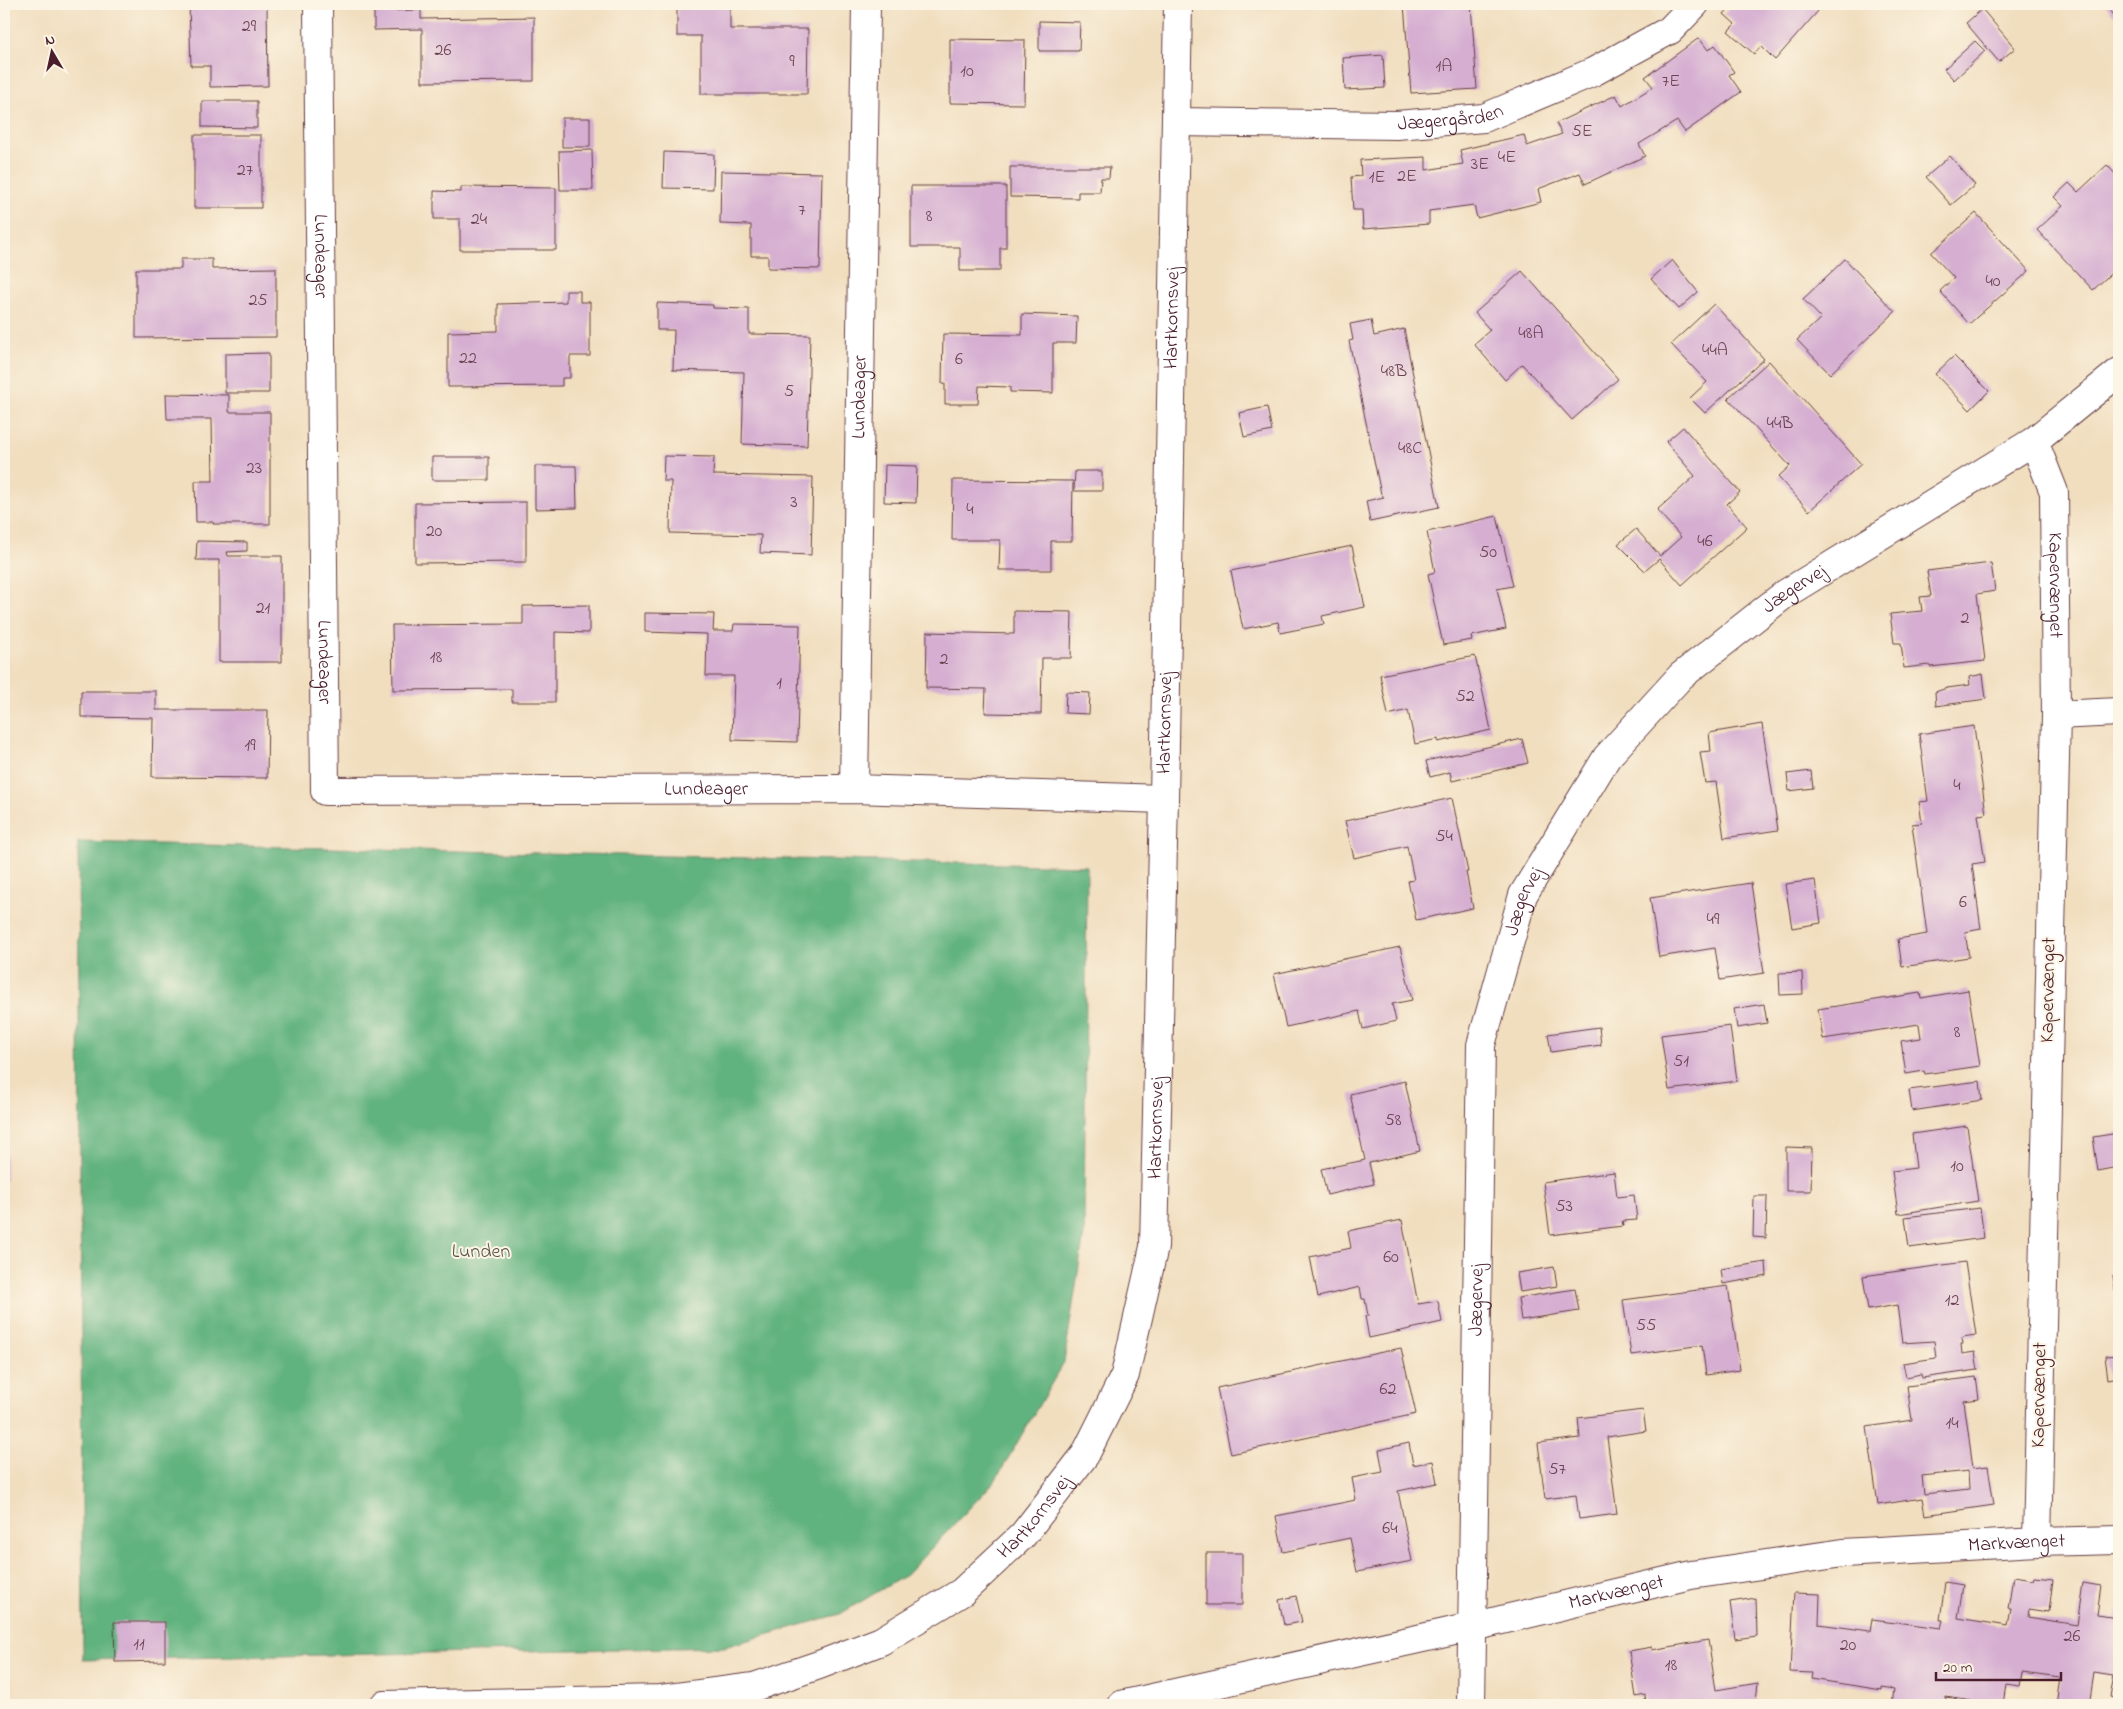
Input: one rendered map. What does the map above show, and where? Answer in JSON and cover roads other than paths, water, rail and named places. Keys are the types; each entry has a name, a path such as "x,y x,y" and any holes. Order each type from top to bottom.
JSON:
{"street":[{"name":"Lundeager","path":"318,4 325,791 854,789 1164,799"},
{"name":"Lundeager","path":"854,789 866,4"},
{"name":"Hartkornsvej","path":"384,1705 660,1700 754,1687 882,1641 962,1592 1023,1535 1085,1455 1125,1375 1154,1247 1178,4"},
{"name":"Jægergården","path":"1176,122 1396,125 1484,118 1593,72 1627,54 1670,30 1695,4"},
{"name":"Jægervej","path":"1471,1705 1481,1045 1523,895 1606,757 1681,676 1785,594 2034,441 2119,372"},
{"name":"Kapervænget","path":"2034,441 2054,492 2056,715 2036,1542"},
{"path":"2056,715 2119,712"},
{"name":"Markvænget","path":"1121,1705 1700,1574 1842,1553 2036,1542 2119,1540"}],"park label":[{"name":"Lunden","path":"481,1252"}]}
